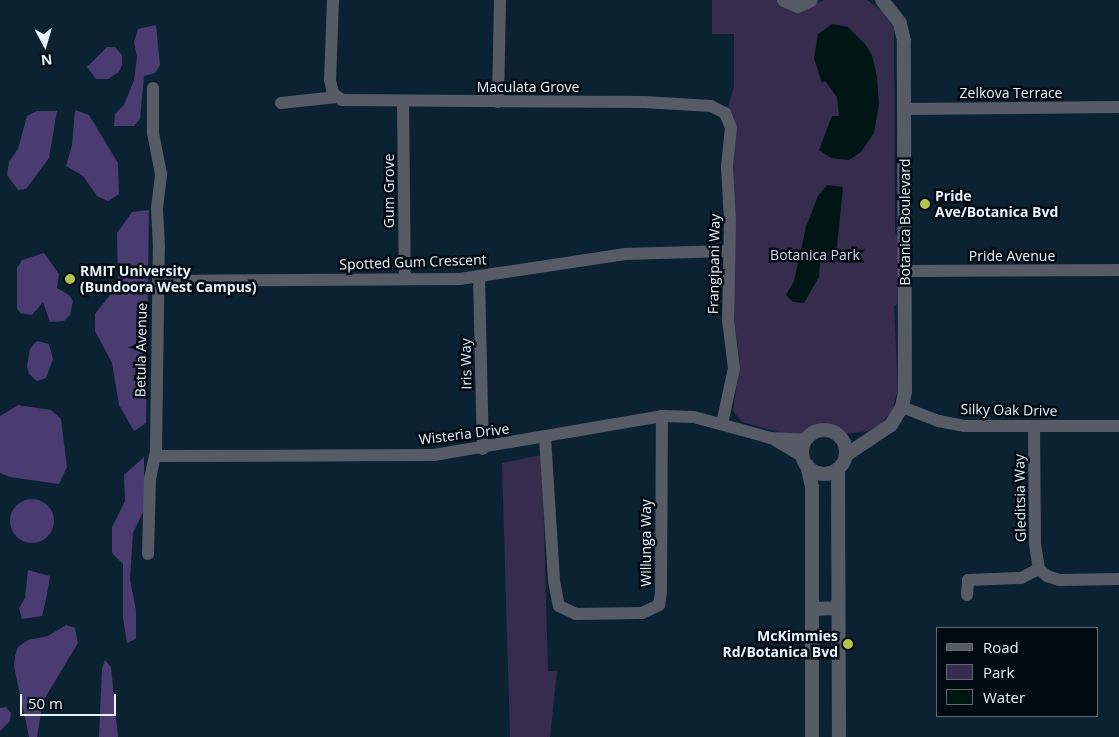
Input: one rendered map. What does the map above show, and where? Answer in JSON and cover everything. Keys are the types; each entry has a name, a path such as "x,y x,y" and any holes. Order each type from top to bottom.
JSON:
{"street":[{"path":"333,0 330,80 337,97"},
{"path":"498,102 500,0"},
{"path":"784,0 798,6 811,0"},
{"name":"Botanica Boulevard","path":"846,455 890,425 902,407 906,391 902,32 887,2"},
{"name":"Betula Avenue","path":"148,554 150,479 156,456 157,208 161,174 153,133 153,88"},
{"name":"Maculata Grove","path":"281,103 337,97 350,102 644,102 719,109"},
{"name":"Gum Grove","path":"404,102 405,279"},
{"name":"Zelkova Terrace","path":"904,109 1119,107"},
{"name":"Frangipani Way","path":"719,109 731,123 727,167 730,214 727,251 730,292 728,320 734,368 722,424"},
{"name":"Spotted Gum Crescent","path":"158,281 480,278 625,254 727,251"},
{"name":"Pride Avenue","path":"905,271 1119,270"},
{"name":"Iris Way","path":"480,278 483,449"},
{"name":"Silky Oak Drive","path":"902,407 958,425 1119,426"},
{"name":"Wisteria Drive","path":"156,456 434,455 483,449 545,436 662,416 722,424 771,438 806,440"},
{"name":"Willunga Way","path":"545,436 554,582 559,606 576,614 642,613 659,605 661,592 662,416"},
{"name":"Gleditsia Way","path":"1034,426 1036,551 1039,569"},
{"path":"812,737 812,487 805,460 806,440 823,431 840,438 873,437"},
{"name":"Wisteria Drive","path":"771,438 805,460"},
{"path":"839,737 837,608 838,469 846,455 840,438"},
{"path":"805,460 825,474 838,469"},
{"path":"968,594 968,580 1021,578 1039,569 1047,576 1059,580 1119,579"},
{"path":"812,609 837,608"}],"green space":[{"name":"Botanica Park","path":"712,0 776,0 815,4 824,0 867,0 885,13 894,29 895,232 898,237 897,304 894,306 898,390 892,411 879,426 868,431 846,434 824,427 801,435 786,434 742,422 733,411 740,361 734,320 732,174 737,127 728,107 734,86 734,34 712,34"},
{"path":"542,455 548,671 557,671 550,737 510,737 502,463"}],"shaded area":[{"path":"156,25 160,65 155,73 144,76 140,119 134,126 114,126 115,114 124,105 134,80 137,57 134,42 138,29"},
{"path":"107,47 115,47 122,55 122,65 119,72 108,79 96,79 87,67"},
{"path":"75,110 89,115 118,163 119,194 108,201 97,196 83,176 66,166 72,145"},
{"path":"37,111 57,111 49,158 26,189 18,190 7,175 9,162 18,149 27,116"},
{"path":"149,210 146,423 134,431 119,405 112,363 95,331 95,314 118,285 117,233 132,212"},
{"path":"44,253 59,274 57,288 69,295 73,301 70,315 64,321 50,322 43,302 32,315 20,313 17,308 17,268 22,260"},
{"path":"37,341 49,344 53,359 46,378 37,381 29,374 27,366 30,349"},
{"path":"18,405 51,410 61,419 67,467 59,484 10,477 0,473 0,416"},
{"path":"144,457 144,510 133,533 130,580 136,610 136,639 127,643 123,618 123,564 112,553 112,527 125,501 124,475"},
{"path":"28,499 36,499 48,505 54,521 48,537 36,543 28,543 16,537 10,525 10,517 16,505"},
{"path":"28,570 50,576 42,616 22,619 19,608 25,598"},
{"path":"66,625 75,628 78,643 43,701 37,737 29,737 14,666 15,656 18,647 28,640 48,636"},
{"path":"105,660 111,667 118,737 99,737 102,668"},
{"path":"6,707 11,713 10,721 0,731 0,708"}],"water":[{"path":"832,24 848,27 865,44 872,55 877,77 879,105 874,133 861,152 849,160 831,158 819,150 832,116 839,116 837,97 825,81 822,83 814,58 818,34"},
{"path":"827,185 843,187 837,247 829,250 820,263 819,277 804,303 793,302 786,295 794,281 806,227 818,196"}],"place":[{"name":"Pride Ave/Botanica Bvd","path":"925,204"},
{"name":"RMIT University (Bundoora West Campus)","path":"70,279"},
{"name":"McKimmies Rd/Botanica Bvd","path":"848,644"}]}
